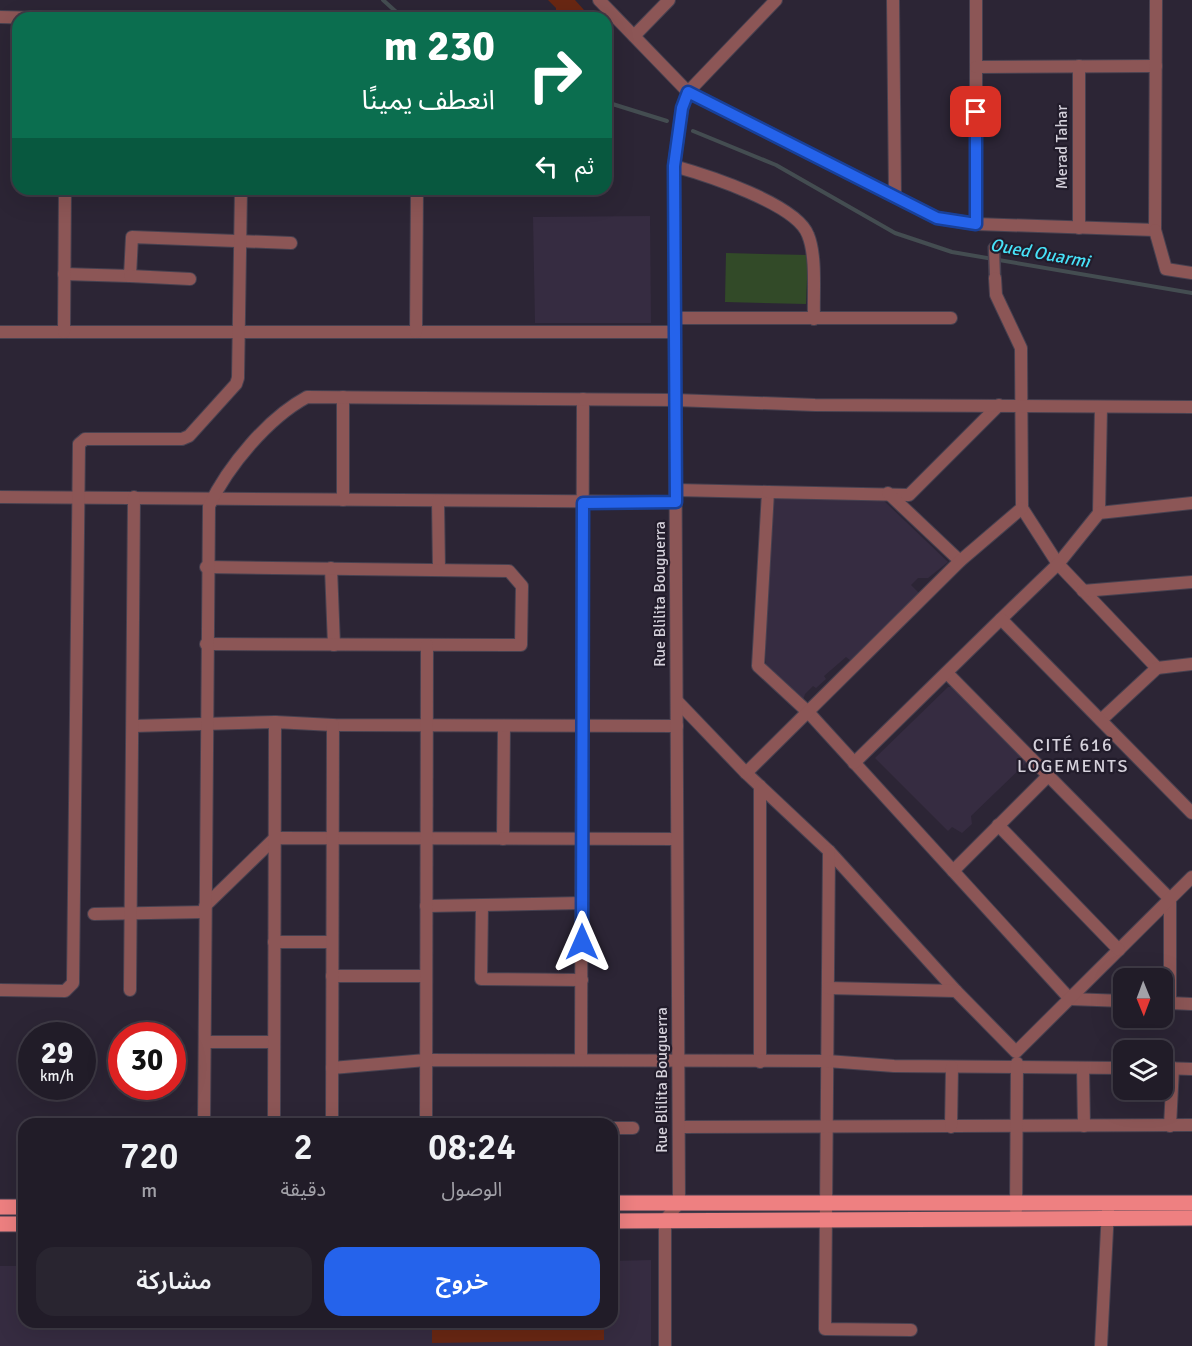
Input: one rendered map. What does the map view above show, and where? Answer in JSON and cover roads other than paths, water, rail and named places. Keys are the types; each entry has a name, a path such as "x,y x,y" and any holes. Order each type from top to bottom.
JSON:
{"main road":[{"path":"618,1203 826,1202 1016,1211"},
{"path":"1108,1211 1192,1203"},
{"path":"0,1207 18,1207"},
{"path":"618,1221 826,1219 1016,1211 1108,1211 1192,1218"},
{"path":"0,1224 18,1224"}],"street":[{"path":"599,0 611,12"},
{"path":"634,36 669,0"},
{"path":"688,92 776,0"},
{"path":"893,0 895,197"},
{"path":"976,0 976,224"},
{"path":"1156,0 1155,230 1166,269 1192,273"},
{"path":"612,13 688,92 937,218 976,224 1155,230"},
{"name":"Merad Tahar","path":"1079,66 1079,228"},
{"path":"976,67 1156,66"},
{"name":"Rue Blilita Bouguerra","path":"679,1203 674,166 682,108 688,92"},
{"path":"674,166 726,182 774,205 804,226 811,244 814,319"},
{"path":"64,332 66,195"},
{"path":"0,990 65,991 73,983 77,497 81,440 174,440 189,436 236,384 240,332 241,195"},
{"path":"416,332 417,195"},
{"path":"130,276 132,237 291,243"},
{"path":"994,248 996,295 1021,348 1022,508 1058,564 1157,668"},
{"path":"64,274 190,279"},
{"path":"675,318 951,318"},
{"path":"0,332 675,332"},
{"path":"204,1118 208,506 220,482 284,410 307,397 675,400 815,405 1192,407"},
{"path":"343,397 343,500"},
{"path":"581,1060 583,399"},
{"path":"900,505 999,405"},
{"path":"854,763 1058,564 1099,513 1101,406"},
{"path":"0,497 583,503 768,492 909,495"},
{"path":"768,492 758,666 809,713 1070,999 1113,1001"},
{"path":"888,494 960,561"},
{"path":"130,990 135,497"},
{"path":"438,501 439,570"},
{"path":"1099,513 1192,503"},
{"path":"746,773 960,561 1022,508"},
{"path":"206,567 509,571 522,586 521,645 206,644"},
{"path":"331,568 334,645"},
{"path":"1083,591 1192,582"},
{"path":"1001,619 1192,813"},
{"path":"426,1118 427,645"},
{"path":"1101,720 1157,668 1192,664"},
{"path":"946,673 1170,899 1167,968"},
{"path":"677,701 746,773 829,851 956,992 1016,1052 1016,1211"},
{"path":"133,726 206,722 427,726 677,726"},
{"path":"274,1118 275,722"},
{"path":"332,1118 333,725"},
{"path":"503,839 504,726"},
{"path":"953,871 1048,776"},
{"path":"760,786 760,1062"},
{"path":"998,825 1119,950"},
{"path":"94,914 205,909 275,838 677,839"},
{"path":"829,851 825,1329 911,1330"},
{"path":"1016,1052 1192,878"},
{"path":"426,906 582,903"},
{"path":"482,905 481,979 582,980"},
{"path":"274,942 332,942"},
{"path":"332,976 426,976"},
{"path":"828,988 956,992"},
{"path":"1173,1003 1192,1004"},
{"path":"205,1042 274,1042"},
{"path":"332,1068 426,1060 827,1061 952,1067 1113,1068"},
{"path":"951,1126 952,1067"},
{"path":"1083,1068 1084,1126"},
{"path":"1173,1068 1192,1069"},
{"path":"1169,1100 1170,1125"},
{"path":"679,1127 1192,1125"},
{"path":"618,1128 633,1128"},
{"path":"665,1346 665,1220 679,1203"},
{"path":"1101,1346 1108,1211"}],"waterway":[{"name":"Oued Ouarmi","path":"383,0 396,12"},
{"name":"Oued Ouarmi","path":"612,104 667,121"},
{"name":"Oued Ouarmi","path":"693,131 776,165 895,233 952,252 1192,293"}],"district":[{"name":"CITÉ 616 LOGEMENTS","path":"1073,756"}]}
